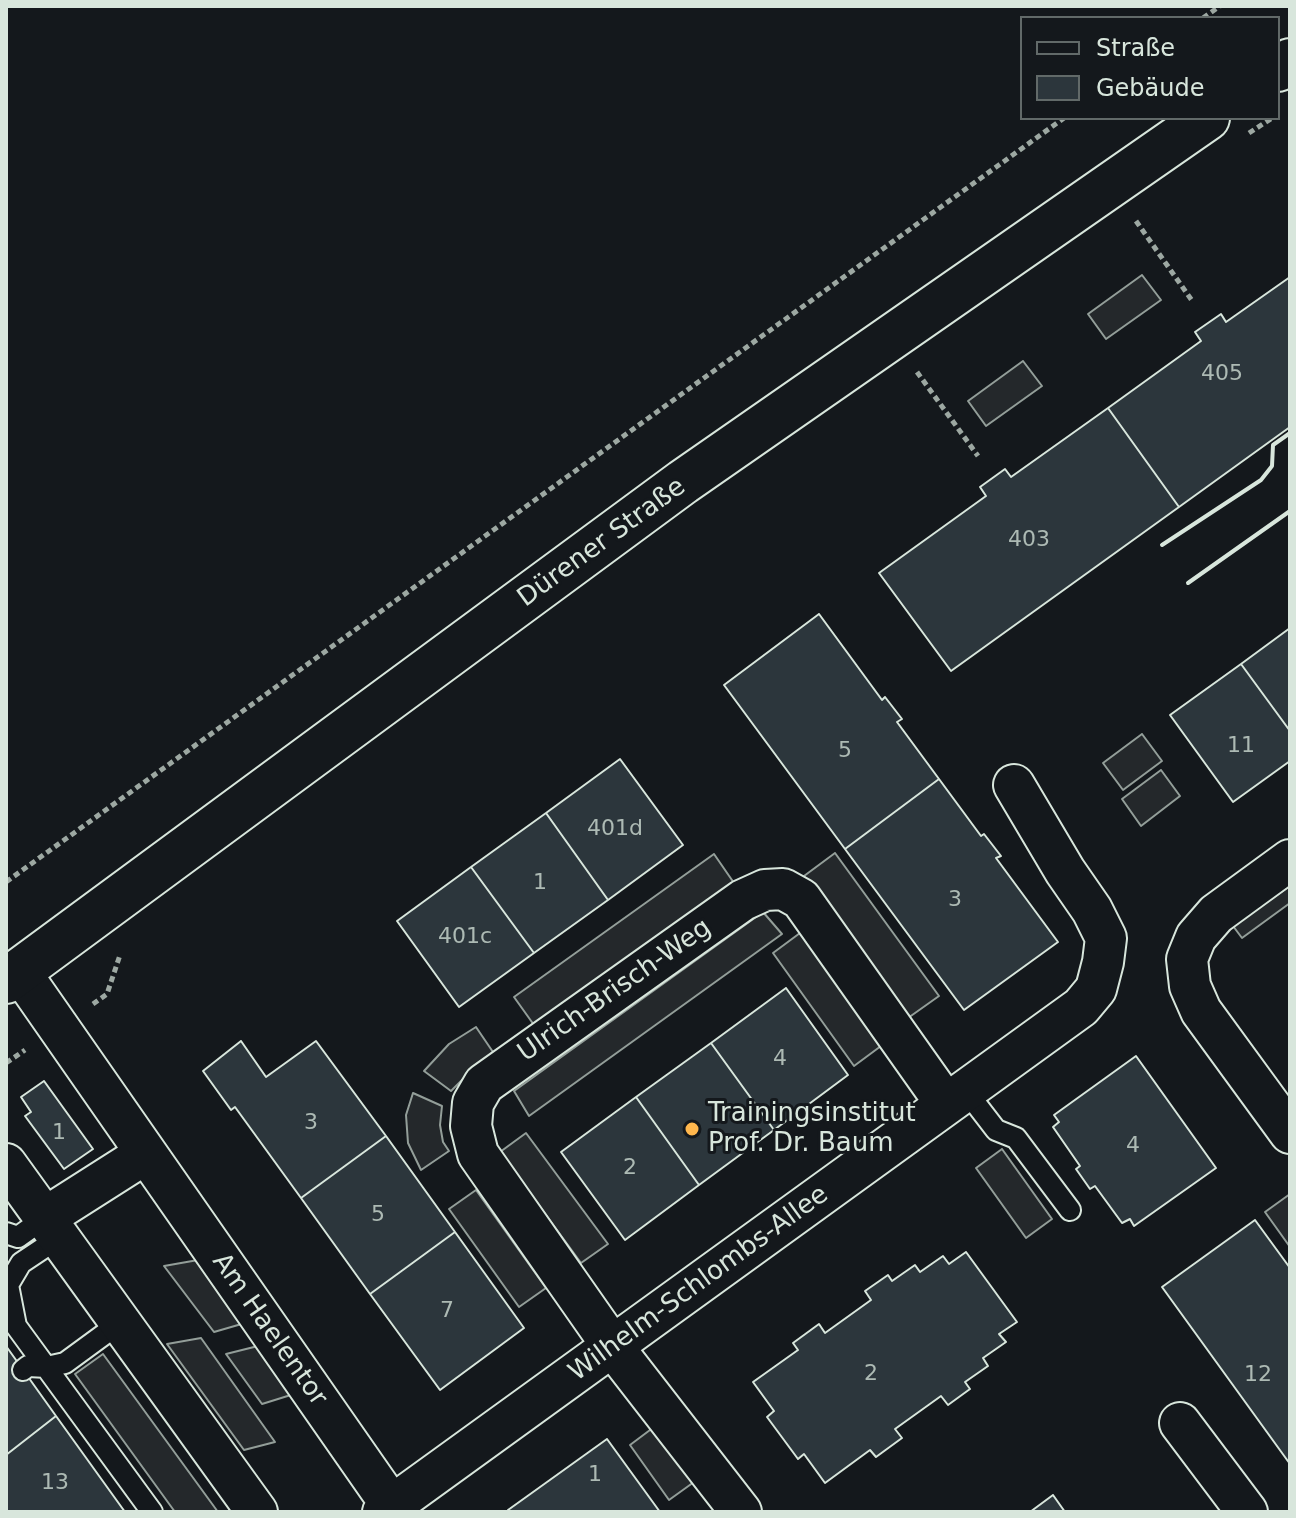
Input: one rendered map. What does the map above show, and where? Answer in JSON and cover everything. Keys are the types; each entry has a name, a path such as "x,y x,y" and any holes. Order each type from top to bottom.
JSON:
{"main road":[{"name":"Dürener Straße","path":"13,976 683,482 1204,120"}],"street":[{"name":"Wilhelm-Schlombs-Allee","path":"388,1509 1081,1007 1096,989 1106,938 1092,910 1014,785"},
{"path":"1290,860 1216,914 1196,937 1187,959 1190,986 1201,1011 1290,1133"},
{"name":"Ulrich-Brisch-Weg","path":"741,1512 613,1347 478,1154 471,1126 473,1103 484,1084 743,900 765,890 783,889 801,899 956,1098"},
{"name":"Am Haelentor","path":"13,976 145,1154 388,1509"},
{"path":"53,1227 145,1154"},
{"path":"6,1164 257,1512"},
{"path":"1180,1423 1247,1512"}],"lane":[{"path":"956,1098 996,1130 1016,1138 1070,1210"},
{"path":"6,1233 18,1237 53,1227"},
{"path":"53,1227 21,1263 8,1285 16,1326 152,1512"},
{"path":"23,1370 28,1366 47,1367 65,1363 121,1322"}],"path":[{"path":"6,882 1061,120"},
{"path":"1132,215 1193,302"},
{"path":"915,369 978,456"}],"shaded area":[{"path":"1142,275 1161,300 1106,339 1088,314"},
{"path":"1023,361 1042,386 986,426 968,401"},
{"path":"1142,734 1162,761 1123,790 1103,763"},
{"path":"1161,770 1180,796 1141,826 1122,799"},
{"path":"835,853 939,996 908,1018 804,876"},
{"path":"714,854 734,883 534,1025 514,997"},
{"path":"1290,886 1290,903 1242,938 1233,926"},
{"path":"763,912 782,934 529,1116 514,1091"},
{"path":"800,933 881,1046 854,1066 773,953"},
{"path":"476,1027 495,1055 451,1091 424,1071 449,1044"},
{"path":"413,1093 442,1106 440,1125 443,1142 449,1151 421,1170 408,1143 406,1115"},
{"path":"526,1133 608,1244 581,1263 500,1152"},
{"path":"1002,1149 1052,1219 1026,1238 976,1168"},
{"path":"476,1190 546,1288 519,1307 449,1209"},
{"path":"1290,1194 1290,1247 1265,1212"},
{"path":"198,1260 245,1323 214,1332 164,1266"},
{"path":"201,1338 275,1442 244,1450 167,1344"},
{"path":"258,1346 294,1394 262,1404 226,1354"},
{"path":"103,1354 218,1512 175,1512 75,1374"},
{"path":"654,1427 694,1482 669,1500 630,1445"}],"building":[{"path":"1290,277 1290,427 1179,507 1108,408 1201,341 1195,332 1221,314 1226,322"},
{"path":"1108,408 1179,507 951,671 879,573 986,496 980,487 1005,469 1011,477"},
{"path":"819,614 882,700 885,697 902,719 897,722 939,779 845,849 724,685"},
{"path":"1290,628 1290,731 1241,664"},
{"path":"1241,664 1290,731 1290,761 1233,802 1170,715"},
{"path":"620,759 683,845 608,900 546,813"},
{"path":"939,779 981,836 984,834 1001,856 996,858 1058,942 964,1010 845,849"},
{"path":"546,813 608,900 534,953 471,867"},
{"path":"471,867 534,953 459,1007 397,921"},
{"path":"786,988 848,1075 774,1130 711,1043"},
{"path":"241,1041 266,1077 316,1041 386,1136 301,1198 235,1107 231,1110 203,1071"},
{"path":"711,1043 774,1130 699,1185 636,1097"},
{"path":"1136,1056 1216,1168 1134,1226 1130,1219 1122,1223 1095,1186 1090,1189 1076,1169 1080,1166 1053,1127 1059,1122 1054,1115"},
{"path":"44,1081 93,1149 64,1169 25,1116 31,1112 21,1097"},
{"path":"636,1097 699,1185 625,1240 561,1152"},
{"path":"386,1136 455,1232 370,1294 301,1198"},
{"path":"1255,1220 1290,1268 1290,1464 1162,1287"},
{"path":"455,1232 524,1328 440,1390 370,1294"},
{"path":"966,1252 1017,1322 999,1334 1006,1342 983,1358 988,1366 965,1382 970,1389 948,1405 941,1396 895,1429 902,1438 876,1457 870,1450 825,1483 804,1454 798,1459 767,1417 774,1411 753,1382 798,1350 793,1343 819,1324 825,1333 871,1300 865,1291 888,1275 892,1281 915,1265 920,1272 943,1256 949,1264"},
{"path":"6,1346 56,1416 6,1455"},
{"path":"56,1416 125,1512 6,1512 6,1455"},
{"path":"607,1439 660,1512 509,1512 508,1510"},
{"path":"1053,1495 1065,1512 1030,1512"}],"wall":[{"path":"1162,545 1261,480 1272,466 1273,445 1290,433"},
{"path":"1188,583 1290,511"}],"place":[{"name":"Trainingsinstitut Prof. Dr. Baum","path":"692,1129"}]}
